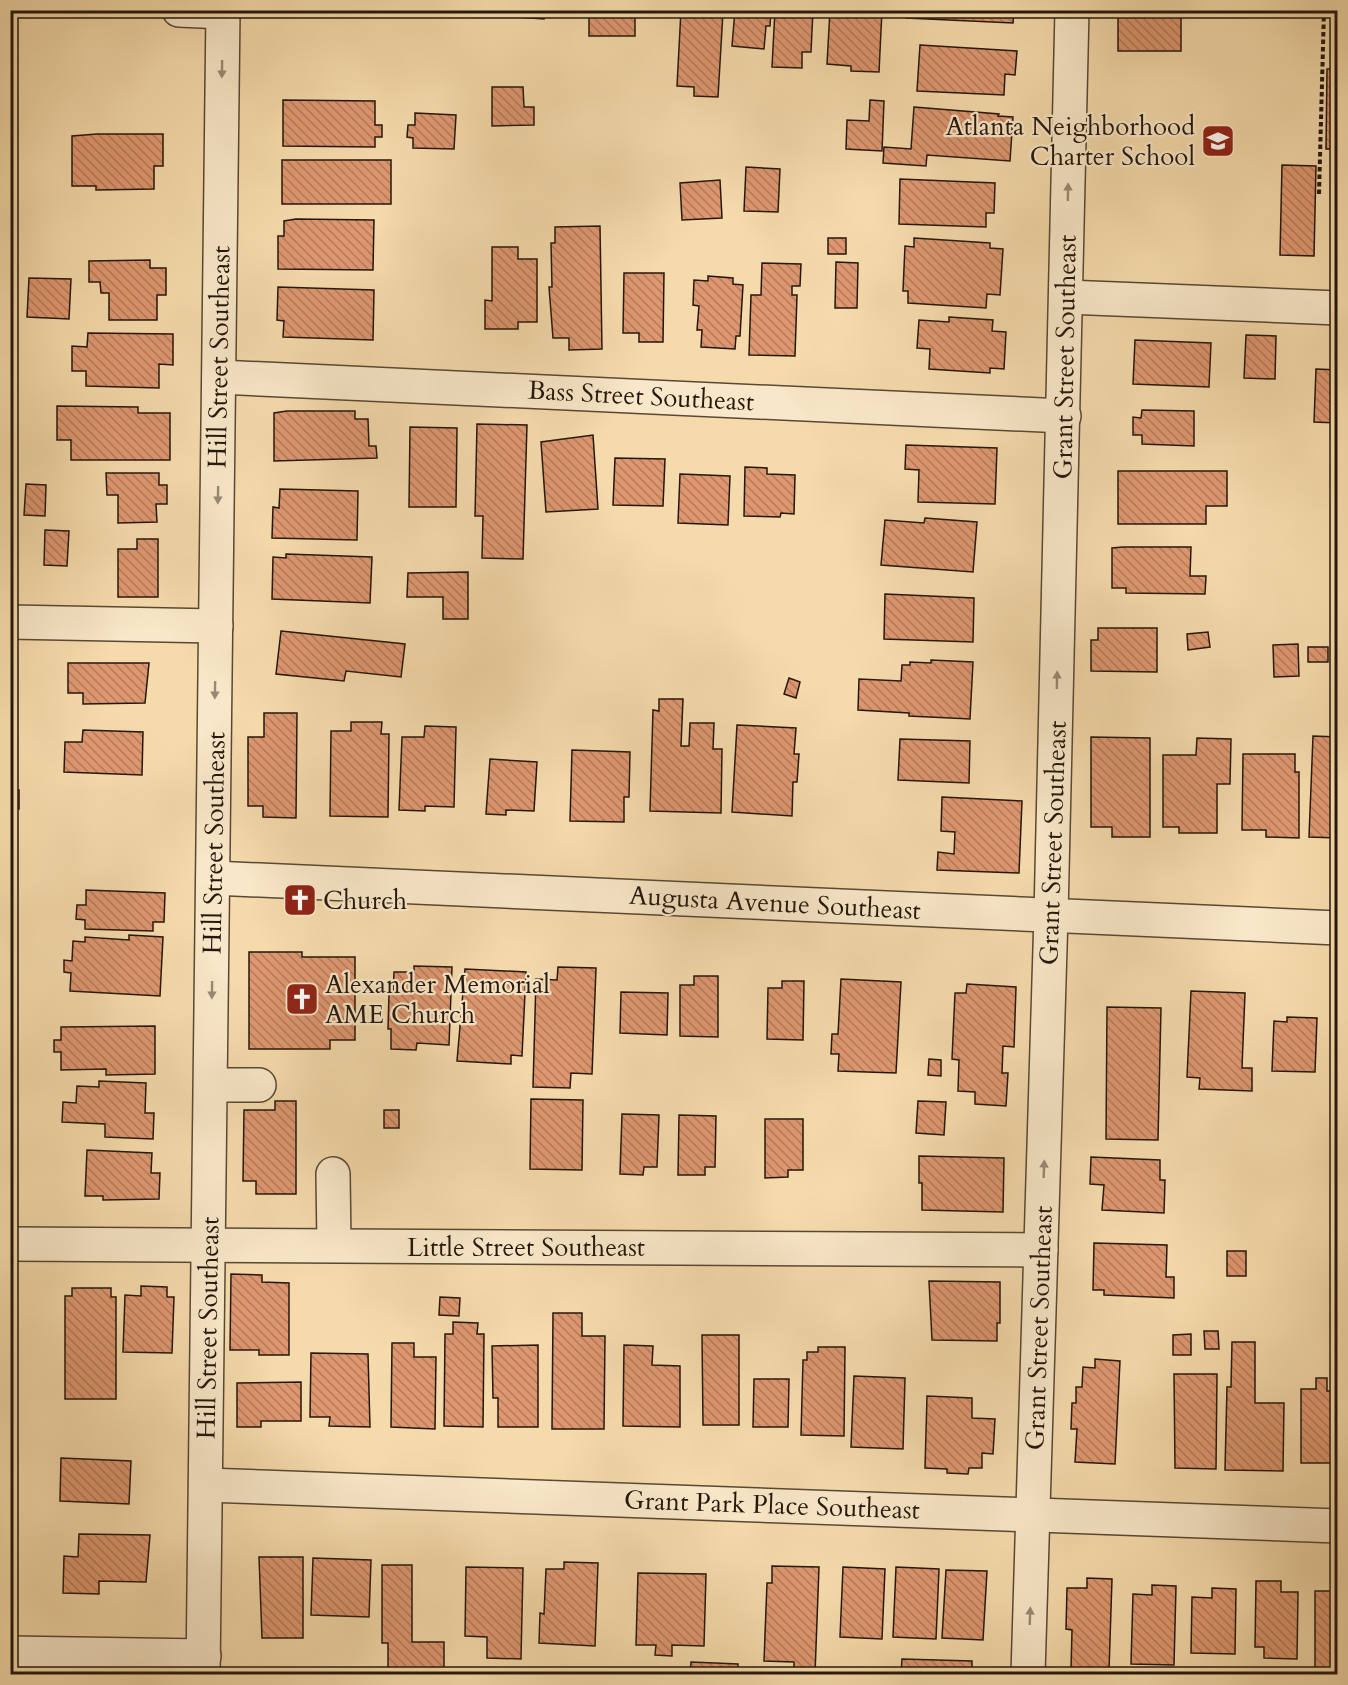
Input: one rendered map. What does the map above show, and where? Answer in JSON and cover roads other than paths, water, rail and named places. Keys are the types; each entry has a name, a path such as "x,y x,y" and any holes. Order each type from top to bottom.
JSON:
{"street":[{"path":"179,10 223,11"},
{"name":"Grant Street Southeast","path":"1028,1674 1052,915 1072,10"},
{"name":"Hill Street Southeast","path":"204,1665 223,11"},
{"path":"1066,297 1338,308"},
{"name":"Bass Street Southeast","path":"219,377 1064,416"},
{"path":"10,622 216,626"},
{"name":"Augusta Avenue Southeast","path":"213,878 1338,928"},
{"path":"211,1085 259,1085"},
{"path":"333,1174 334,1245"},
{"name":"Little Street Southeast","path":"10,1244 1041,1250"},
{"name":"Grant Park Place Southeast","path":"206,1485 1338,1526"},
{"path":"10,1653 204,1665"}],"place":[{"name":"Atlanta Neighborhood Charter School","path":"1218,141"},
{"name":"Church","path":"300,900"},
{"name":"Alexander Memorial AME Church","path":"302,999"}]}
